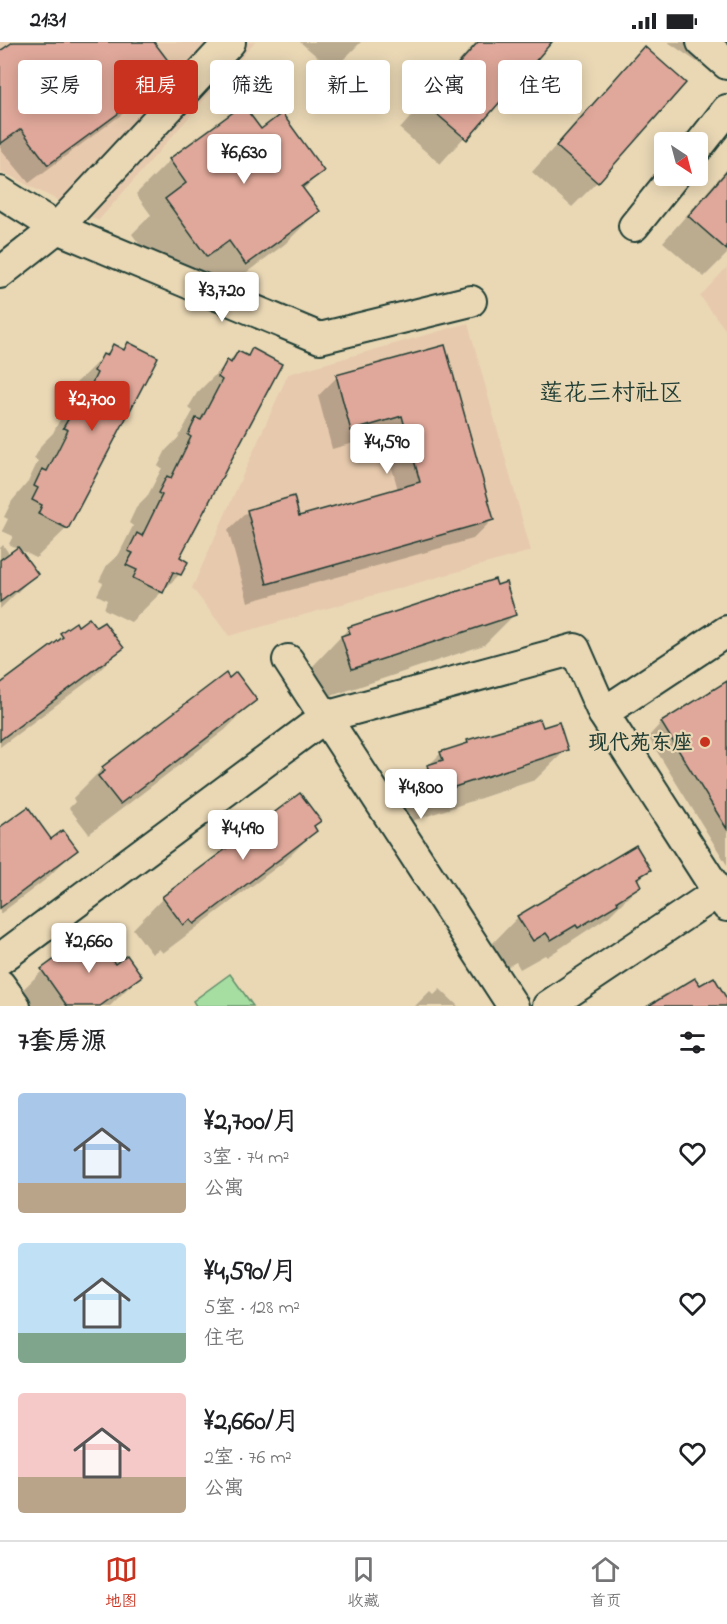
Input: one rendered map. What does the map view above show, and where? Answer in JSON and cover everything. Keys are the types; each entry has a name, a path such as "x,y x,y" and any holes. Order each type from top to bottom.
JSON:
{"street":[{"path":"0,273 57,228 230,42"},
{"path":"702,42 727,64"},
{"path":"708,134 727,110"},
{"path":"633,226 666,186"},
{"path":"0,192 57,228 320,338 471,301"},
{"path":"603,713 727,630"},
{"path":"0,959 325,717 575,649 603,713 723,899 548,1006"},
{"path":"288,660 513,1006"},
{"path":"0,985 15,1006"}],"shaded area":[{"path":"0,42 255,42 239,60 210,60 210,93 198,107 198,60 114,60 114,114 192,114 98,221 0,171"},
{"path":"727,267 727,332 700,296"},
{"path":"468,323 531,551 229,636 192,588 288,374"}],"green space":[{"path":"230,974 253,1006 196,1006 193,1001"}],"building":[{"path":"13,42 154,42 168,60 114,60 114,114 117,114 48,165 21,129 0,144 0,51"},
{"path":"478,42 552,42 536,60 498,60 498,104 467,140 437,114 486,114 486,60 462,60"},
{"path":"644,46 686,83 598,183 556,146"},
{"path":"231,114 250,114 261,129 283,114 324,171 302,187 320,211 246,265 229,241 207,257 165,199 186,183 169,159"},
{"path":"727,171 727,250 688,216"},
{"path":"128,342 158,357 68,529 38,514 42,505 32,500 38,488 34,486 42,469 47,471 58,450 68,430 63,428 73,411 77,413 97,373 94,371 103,354 107,356 113,344 124,350"},
{"path":"445,345 494,520 267,584 247,510 294,496 299,516 420,482 402,416 351,431 336,375"},
{"path":"252,348 282,364 180,557 188,562 181,575 173,572 163,593 133,578 137,570 126,565 133,553 128,551 137,533 142,536 162,495 158,493 167,476 171,478 191,437 188,435 196,418 201,420 222,380 218,377 227,360 231,363 238,351 248,356"},
{"path":"18,547 38,574 0,602 0,560"},
{"path":"495,579 497,585 506,582 516,615 352,669 341,636 350,633 348,627"},
{"path":"89,618 96,627 104,622 124,648 0,740 0,684 63,637 60,633 76,622 78,626"},
{"path":"236,672 257,700 120,804 98,776 105,771 102,767 226,673 229,678"},
{"path":"727,681 727,829 661,722"},
{"path":"540,719 543,727 559,722 568,750 436,793 427,765 443,760 440,752 468,743 467,740"},
{"path":"300,793 321,821 314,826 317,831 194,924 190,920 183,925 162,897"},
{"path":"28,807 51,839 63,830 78,850 0,908 0,827"},
{"path":"636,845 651,870 637,878 641,886 617,901 618,904 578,928 576,925 551,940 546,933 533,941 517,916"},
{"path":"92,932 115,964 127,955 142,976 100,1006 67,1006 41,969"},
{"path":"714,977 727,999 727,1006 648,1006 695,978 700,985"}],"place":[{"name":"现代苑东座","path":"705,742"}],"district":[{"name":"莲花三村社区","path":"611,392"}]}
